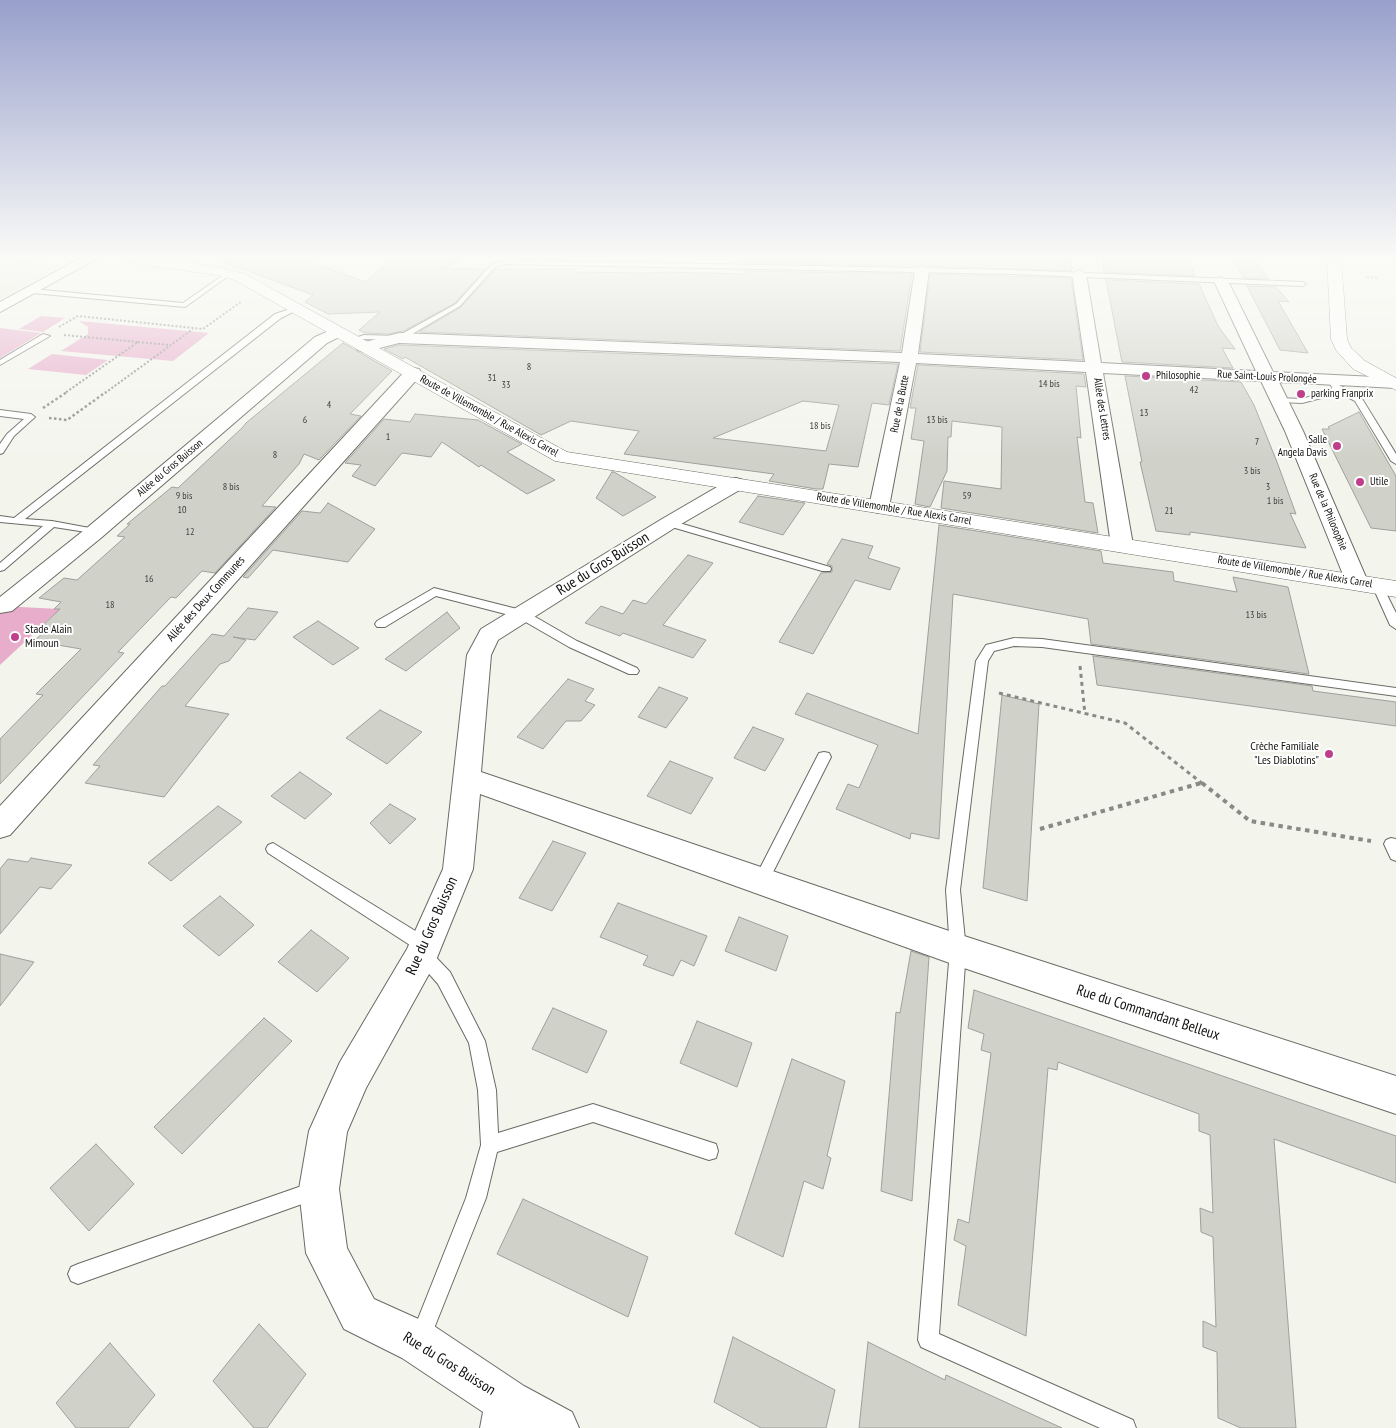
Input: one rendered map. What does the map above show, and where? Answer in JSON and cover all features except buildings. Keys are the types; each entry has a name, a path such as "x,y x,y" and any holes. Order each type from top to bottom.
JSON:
{"street":[{"name":"Route de Villemomble / Rue Alexis Carrel","path":"324,325 562,457 1384,586"},
{"name":"Rue de la Butte","path":"879,507 914,325"},
{"name":"Allée des Lettres","path":"1088,325 1122,545"},
{"name":"Rue de la Philosophie","path":"1241,325 1266,377 1384,586"},
{"path":"1338,325 1339,339 1344,350 1359,365 1395,384"},
{"name":"Rue Saint-Louis Prolongée","path":"352,340 399,338 909,358 1266,377 1333,384 1395,384"},
{"name":"Allée du Gros Buisson","path":"4,606 95,532 321,340 352,340"},
{"name":"Allée des Deux Communes","path":"0,826 413,373"},
{"name":"Rue du Gros Buisson","path":"556,1428 506,1415 418,1342 359,1314 327,1253 319,1189 328,1131 353,1075 423,950 458,869 479,655 489,635 736,484"},
{"name":"Rue du Commandant Belleux","path":"466,778 958,950 1396,1095"}],"lane":[{"path":"16,521 267,325"},
{"path":"399,338 424,325"},
{"path":"0,363 46,336"},
{"path":"1280,400 1302,401 1334,392 1333,384"},
{"path":"1333,384 1358,399 1396,461"},
{"path":"0,413 30,417"},
{"path":"0,450 11,434 30,417"},
{"path":"0,519 52,524 95,532"},
{"path":"0,568 52,524"},
{"path":"669,524 826,570"},
{"path":"1384,586 1396,625"},
{"path":"382,624 434,592 521,614 573,644 633,671"},
{"path":"1125,1428 928,1340 958,950 953,890 982,661 990,648 1014,642 1042,643 1396,692"},
{"path":"761,881 824,756"},
{"path":"273,849 423,950 444,978 478,1041 487,1090 490,1145 476,1198 418,1342"},
{"path":"490,1145 592,1113 708,1151"},
{"path":"78,1274 319,1189"}],"path":[{"path":"56,329 63,325"},
{"path":"162,325 203,329 209,325"},
{"path":"30,417 67,420 194,328"},
{"path":"59,334 170,345"},
{"path":"30,417 138,342"},
{"path":"1078,648 1085,714"},
{"path":"979,689 1125,723 1250,821 1395,848"},
{"path":"1040,828 1201,783"}],"shaded area":[{"path":"26,325 55,325 43,332 19,329"},
{"path":"84,325 118,325 209,333 173,361 61,351 88,334 88,327"},
{"path":"0,328 41,333 0,358"},
{"path":"52,354 108,360 86,375 28,369"},
{"name":"Stade Alain Mimoun","path":"0,606 60,609 0,665"}],"place":[{"name":"Philosophie","path":"1146,376"},
{"name":"parking Franprix","path":"1301,394"},
{"name":"Salle Angela Davis","path":"1337,446"},
{"name":"Utile","path":"1360,482"},
{"name":"Stade Alain Mimoun","path":"15,637"},
{"name":"Crèche Familiale \"Les Diablotins\"","path":"1329,754"}]}
